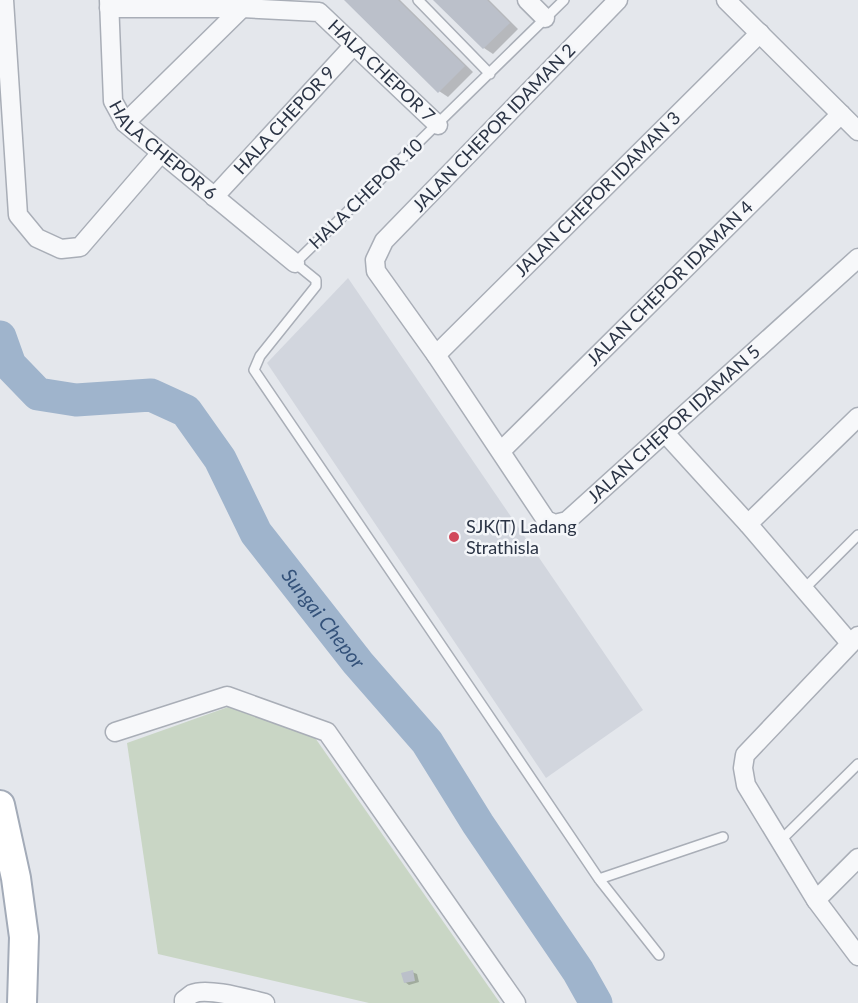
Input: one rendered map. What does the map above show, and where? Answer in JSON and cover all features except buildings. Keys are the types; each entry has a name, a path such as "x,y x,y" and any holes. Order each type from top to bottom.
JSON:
{"main road":[{"path":"0,805 16,878 24,937 22,1003"}],"street":[{"path":"4,0 4,75 18,215 37,238 61,249 80,247 161,153"},
{"path":"527,0 545,18"},
{"name":"JALAN CHEPOR IDAMAN 2","path":"375,260 384,241 618,0"},
{"path":"726,0 858,131"},
{"name":"HALA CHEPOR 7","path":"109,4 319,12 438,125"},
{"name":"HALA CHEPOR 6","path":"109,4 113,102 125,123 295,263"},
{"path":"125,123 243,8"},
{"name":"JALAN CHEPOR IDAMAN 3","path":"436,355 760,33"},
{"name":"HALA CHEPOR 9","path":"214,197 354,45"},
{"name":"JALAN CHEPOR IDAMAN 4","path":"501,452 840,114"},
{"name":"JALAN CHEPOR IDAMAN 5","path":"375,260 376,271 436,355 546,520 555,524 567,522 858,258"},
{"path":"748,524 858,417"},
{"path":"665,433 804,589 854,640 746,755 743,768 746,785 816,900 858,956"},
{"path":"116,732 227,696 327,732 516,1003"},
{"path":"816,900 858,858"},
{"path":"184,1003 184,1000 193,994 202,992 216,992 265,1003"}],"lane":[{"path":"418,0 490,74"},
{"name":"HALA CHEPOR 10","path":"295,263 564,0"},
{"path":"295,263 316,280 316,286 260,356 254,370 599,879 659,955"},
{"path":"804,589 858,535"},
{"path":"780,841 858,764"},
{"path":"599,879 723,837"}],"shaded area":[{"name":"SJK(T) Ladang Strathisla","path":"348,278 643,710 546,778 267,363"}],"green space":[{"path":"231,706 311,732 500,1003 369,1003 158,954 127,743"}],"waterway":[{"name":"Sungai Chepor","path":"0,337 10,365 38,394 76,400 151,395 186,411 220,459 256,533 358,663 427,742 478,824 578,971 596,1003"}],"place":[{"name":"SJK(T) Ladang Strathisla","path":"454,537"}]}
